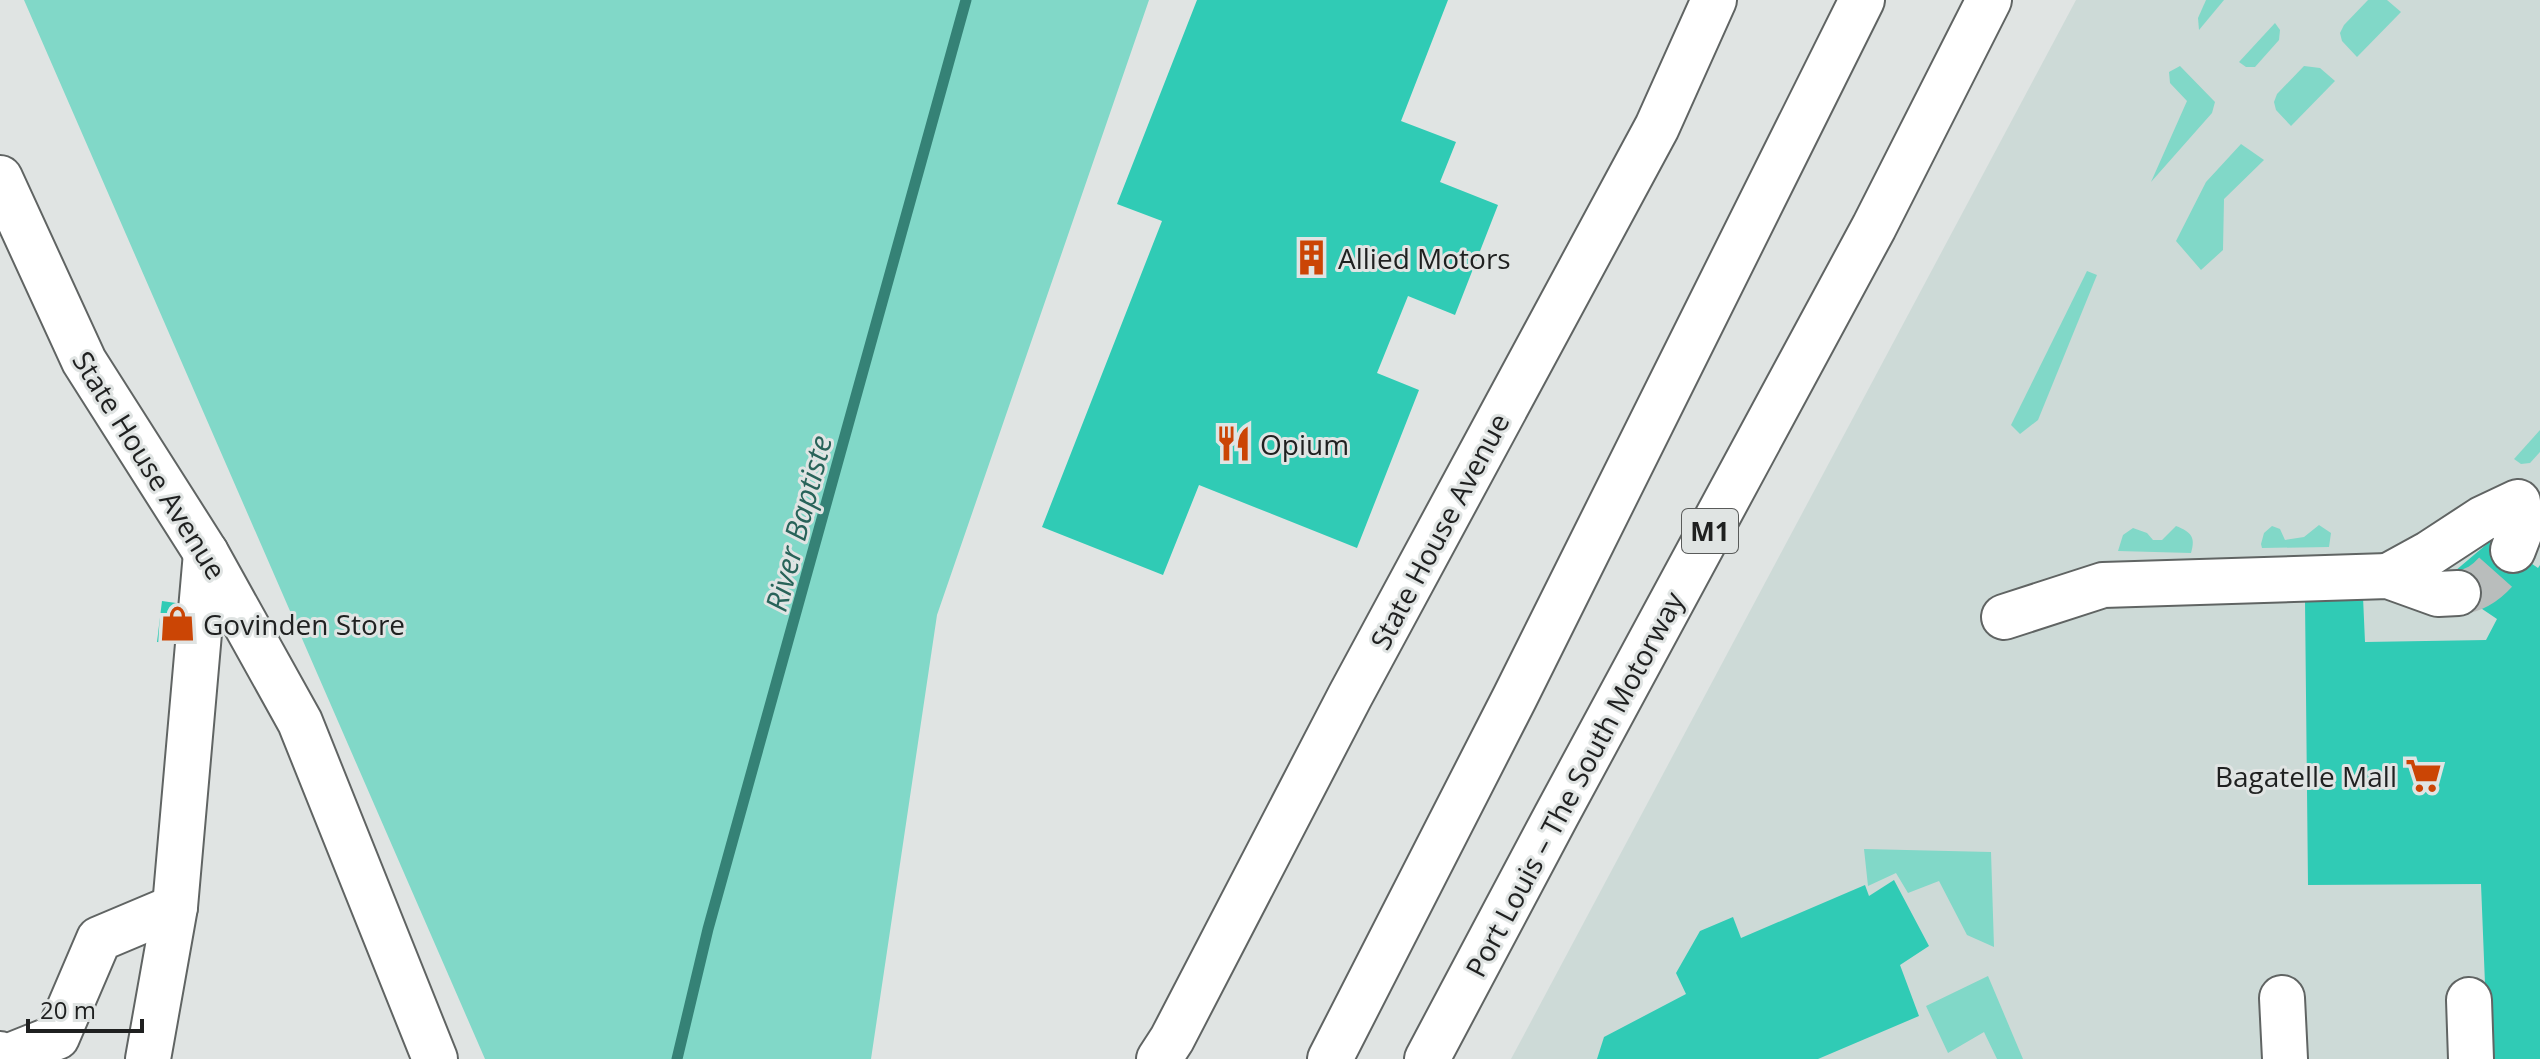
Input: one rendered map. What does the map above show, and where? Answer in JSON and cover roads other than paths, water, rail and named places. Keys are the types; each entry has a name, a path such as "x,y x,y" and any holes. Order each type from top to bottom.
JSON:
{"main road":[{"name":"State House Avenue","path":"1159,1059 1350,696 1657,127 1714,0"},
{"path":"1330,1059 1515,697 1862,0"},
{"name":"Port Louis – The South Motorway","path":"1427,1059 1874,227 1989,0"},
{"name":"State House Avenue","path":"0,178 84,361 206,553 300,722 435,1059"},
{"path":"2388,576 2482,519 2518,502 2521,529 2513,550"},
{"path":"148,1059 175,907 206,553"},
{"path":"2004,617 2103,585 2388,576 2438,594 2458,593"},
{"path":"0,1054 7,1057 57,1037 99,939 175,907"},
{"path":"2282,998 2285,1059"},
{"path":"2469,1000 2471,1059"}],"waterway":[{"name":"River Baptiste","path":"677,1059 708,929 966,0"}],"tunnel":[{"path":"2458,593 2483,583 2513,550"}],"place":[{"name":"Allied Motors","path":"1312,258"},
{"name":"Opium","path":"1234,444"},
{"name":"Govinden Store","path":"177,624"},
{"name":"Bagatelle Mall","path":"2423,776"}]}
